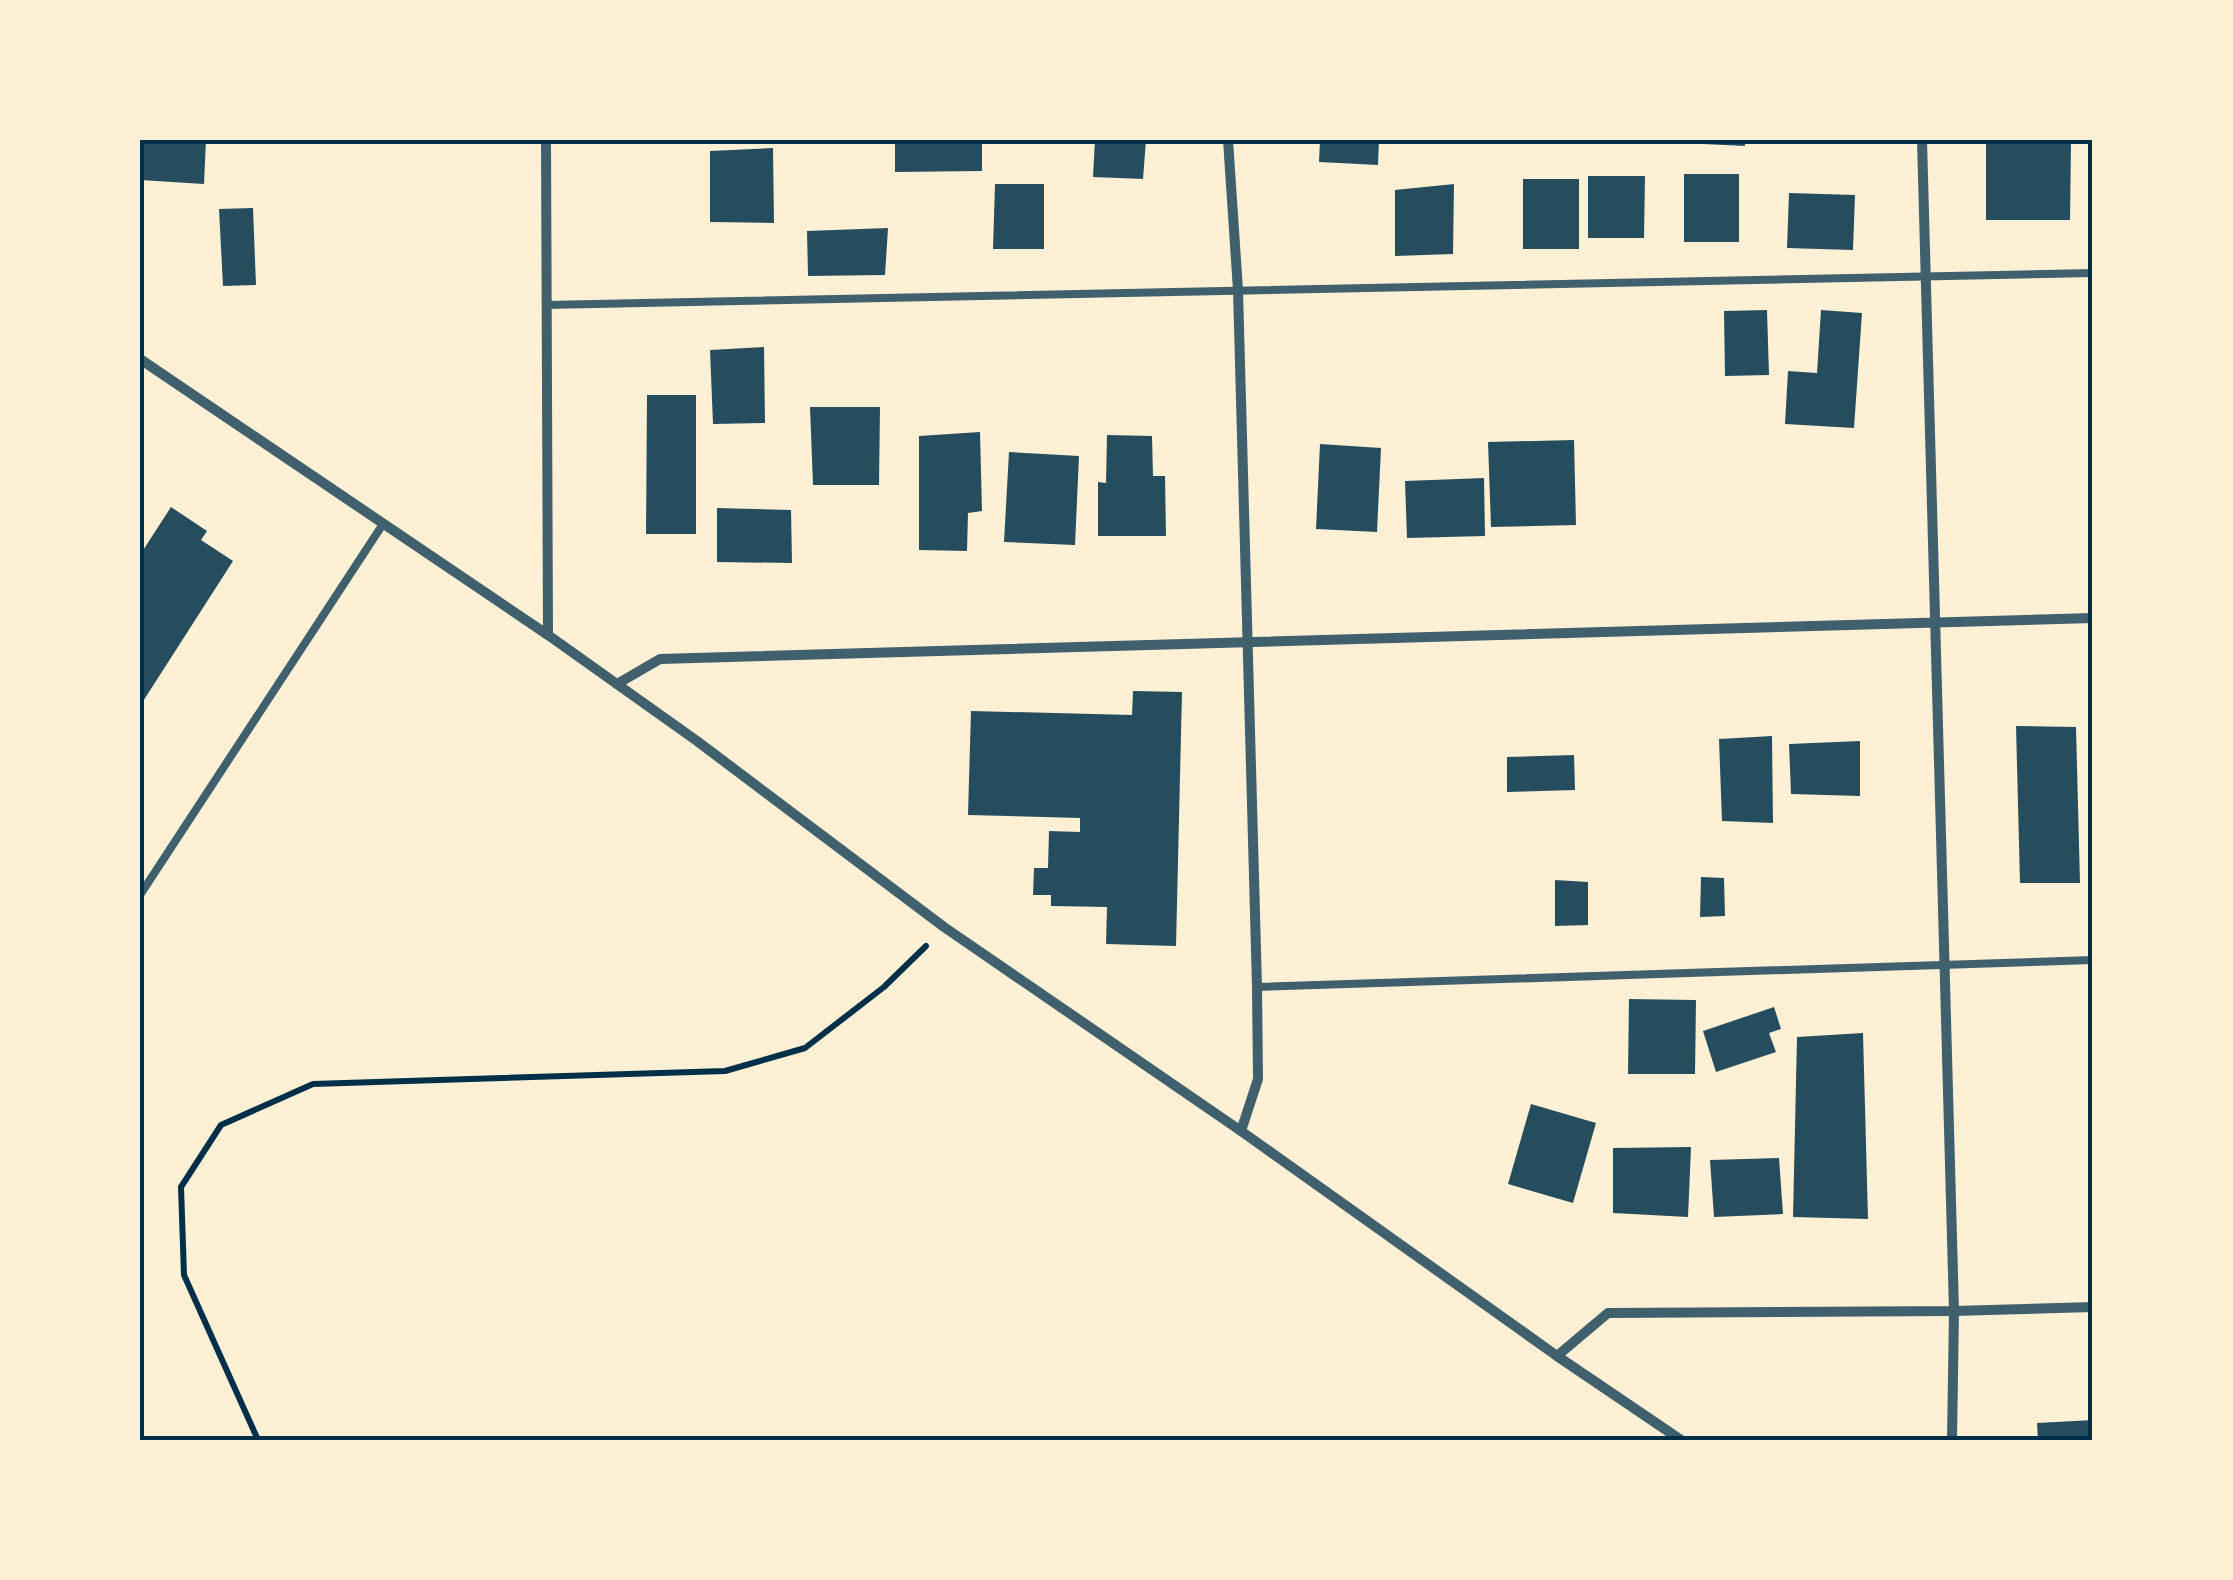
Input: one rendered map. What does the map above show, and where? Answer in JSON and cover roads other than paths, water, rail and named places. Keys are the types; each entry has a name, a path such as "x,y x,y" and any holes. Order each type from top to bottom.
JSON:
{"street":[{"path":"546,140 548,635"},
{"path":"1228,140 1238,290 1258,987 1258,1078 1241,1131"},
{"path":"1922,140 1954,1311 1952,1440"},
{"path":"140,359 548,635 944,927 1682,1440"},
{"path":"617,684 660,659 2093,618"},
{"path":"1557,1356 1608,1313 2093,1307"}],"lane":[{"path":"546,305 2093,272"},
{"path":"140,895 383,524"},
{"path":"1258,987 2093,960"}]}
